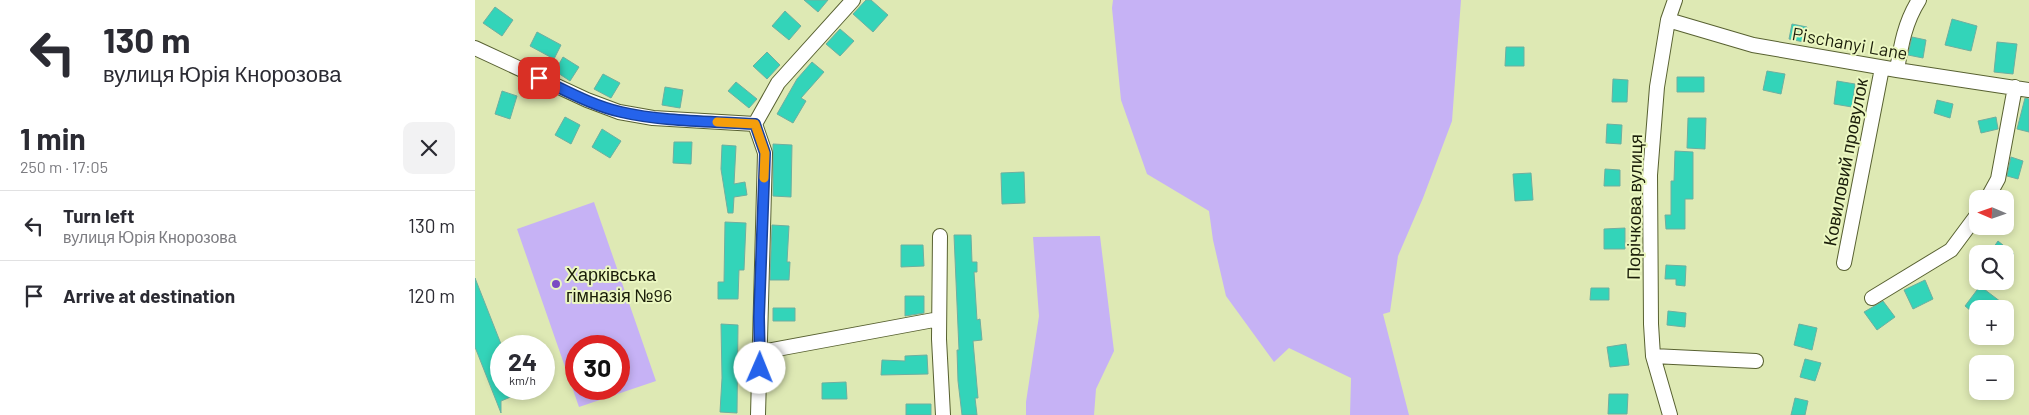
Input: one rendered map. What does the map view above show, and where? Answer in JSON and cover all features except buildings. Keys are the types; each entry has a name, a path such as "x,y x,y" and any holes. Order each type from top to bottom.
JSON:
{"street":[{"path":"758,415 761,352 759,317 765,153 755,124 778,83 853,0"},
{"name":"Порічкова вулиця","path":"1670,415 1653,356 1650,175 1657,87 1668,20 1675,0"},
{"path":"1897,70 1903,36 1911,12 1919,0"},
{"name":"Pischanyi Lane","path":"1668,20 1753,45 1882,68 2022,89"},
{"path":"475,48 587,100 619,112 653,118 755,124"},
{"name":"Ковиловий провулок","path":"1844,263 1882,68"},
{"path":"1992,190 1998,179 2022,89"},
{"path":"1872,298 1951,250 1969,226"},
{"path":"940,236 939,319 943,415"},
{"path":"761,352 939,319"},
{"path":"1653,356 1756,361"}],"shaded area":[{"path":"1113,0 1461,0 1452,121 1423,198 1398,256 1390,312 1383,314 1409,415 1350,415 1351,378 1289,348 1274,362 1226,296 1213,240 1209,211 1147,174 1121,100 1112,8"},
{"path":"594,202 656,381 630,390 630,335 565,335 565,367 517,229"},
{"path":"1100,236 1114,351 1096,389 1094,415 1026,415 1026,402 1039,316 1033,237"},
{"path":"577,400 600,400 579,407"}],"slow traffic":[{"path":"717,122 755,124 765,153 764,178"}],"place":[{"name":"Харківська гімназія №96","path":"556,284"}],"route":[{"path":"539,78 619,112 653,118 755,124 765,153 759,317 760,368"}]}
